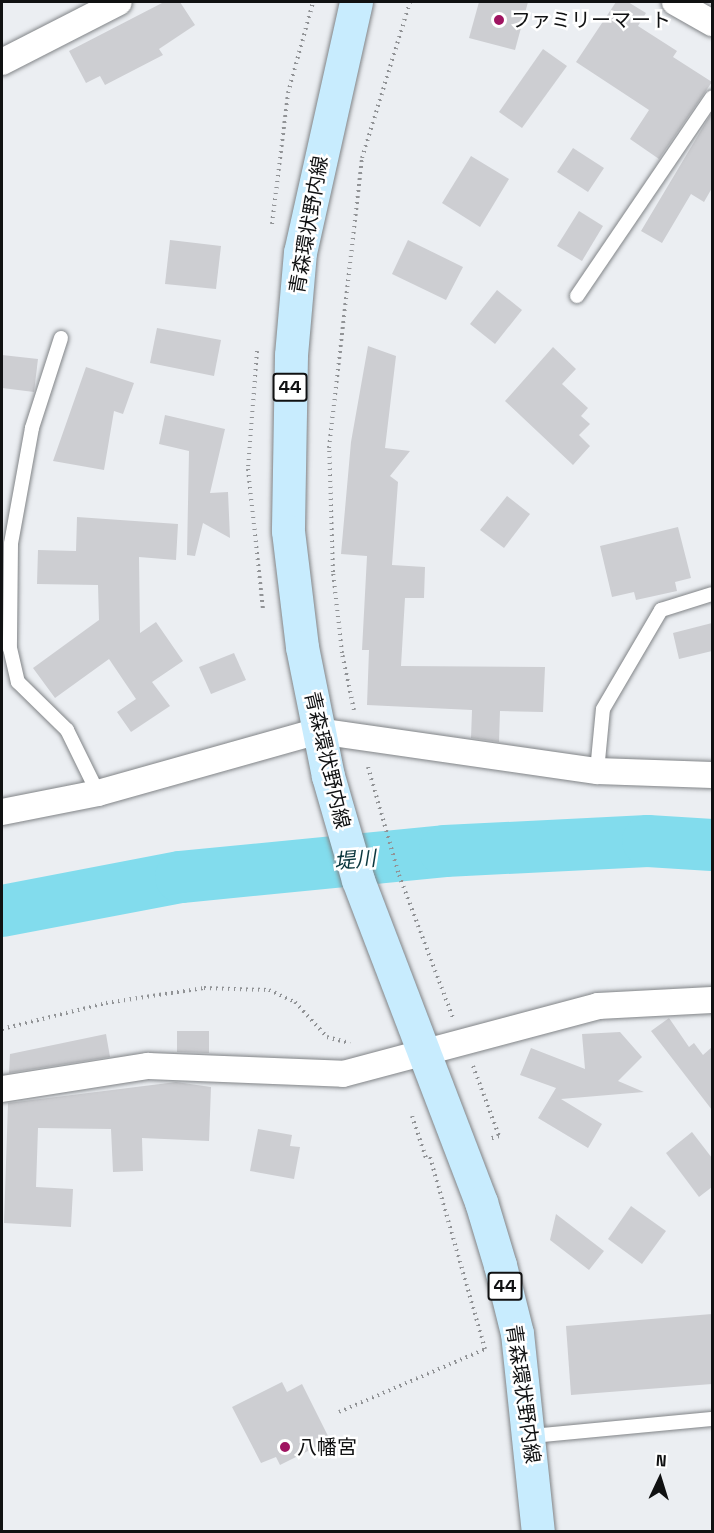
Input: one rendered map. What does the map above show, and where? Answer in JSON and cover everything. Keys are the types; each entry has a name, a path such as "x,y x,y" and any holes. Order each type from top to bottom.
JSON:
{"main road":[{"name":"青森環状野内線","path":"356,2 300,252 291,355 288,531 318,731 328,776 358,880 422,1053 481,1202 517,1333 531,1436 538,1532"}],"street":[{"path":"2,62 119,2"},
{"path":"675,2 712,23"},
{"path":"2,812 98,793 318,731 597,771 712,775"},
{"path":"2,1089 148,1066 304,1076 373,1069 464,1041 598,1006 712,1000"}],"lane":[{"path":"577,296 712,97"},
{"path":"61,338 32,428 11,544 10,648 18,682 67,730 98,793"},
{"path":"597,771 603,709 661,610 712,594"},
{"path":"531,1436 712,1419"}],"path":[{"path":"339,1412 485,1349 426,1158 499,1136 399,875 359,736 342,653 328,448 362,158 410,2"},
{"path":"2,1029 106,1003 193,990 269,990 295,1002 327,1037 361,1046 373,1069"}],"building":[{"path":"164,2 180,2 195,25 159,49 163,55 105,85 100,76 86,83 69,51"},
{"name":"ファミリーマート","path":"479,2 528,2 515,50 469,38"},
{"path":"616,2 628,2 646,13 638,26 677,51 673,57 712,82 659,159 630,139 649,110 576,62"},
{"path":"543,49 567,66 522,128 499,112"},
{"path":"712,112 712,188 704,202 691,194 662,243 641,231"},
{"path":"573,148 604,168 588,192 557,172"},
{"path":"471,156 509,179 480,227 442,203"},
{"path":"579,211 603,226 582,261 557,246"},
{"path":"170,240 221,246 216,289 165,284"},
{"path":"408,240 463,267 446,300 392,274"},
{"path":"497,290 522,310 495,344 470,324"},
{"path":"157,328 221,340 214,376 150,363"},
{"path":"368,346 396,356 385,448 410,451 390,476 398,482 392,565 425,567 424,598 405,598 401,666 545,667 543,712 500,711 499,742 471,738 472,710 367,705 369,650 362,650 367,556 341,554 351,442"},
{"path":"553,347 576,369 562,384 588,408 581,416 590,424 579,435 590,446 573,465 505,401"},
{"path":"2,355 38,359 34,392 2,388"},
{"path":"86,367 134,383 123,414 114,411 104,470 53,461"},
{"path":"165,415 225,429 210,493 228,492 230,538 203,523 195,556 187,555 189,451 159,444"},
{"path":"507,496 530,514 504,548 480,530"},
{"path":"77,517 178,524 176,560 139,557 140,633 156,622 183,661 152,682 170,706 131,732 117,712 136,699 109,659 55,698 33,668 99,620 98,585 37,584 38,550 76,551"},
{"path":"678,527 691,578 675,582 677,591 636,600 634,592 612,597 600,546"},
{"path":"712,623 712,651 679,659 673,633"},
{"path":"234,653 246,680 211,694 199,667"},
{"path":"669,1018 689,1047 694,1043 703,1055 712,1047 712,1110 651,1031"},
{"path":"177,1031 209,1031 209,1053 177,1052"},
{"path":"620,1032 642,1057 618,1081 644,1092 561,1099 602,1124 588,1148 538,1118 556,1088 520,1075 531,1048 585,1069 582,1034"},
{"path":"106,1034 110,1057 9,1073 10,1054"},
{"path":"176,1082 211,1087 209,1141 142,1138 143,1171 113,1172 111,1129 38,1128 36,1187 73,1189 71,1227 4,1223 8,1103"},
{"path":"258,1129 292,1135 290,1146 300,1147 294,1179 250,1171"},
{"path":"692,1132 712,1158 712,1187 699,1197 666,1153"},
{"path":"631,1206 666,1231 642,1264 608,1239"},
{"path":"556,1214 604,1251 589,1270 550,1240"},
{"path":"712,1314 712,1384 571,1395 566,1326"},
{"path":"282,1382 287,1392 302,1384 330,1440 280,1465 276,1457 261,1463 232,1407"}],"waterway":[{"name":"堤川","path":"2,911 181,877 445,851 648,841 712,845"}],"place":[{"name":"ファミリーマート","path":"499,20"},
{"name":"八幡宮","path":"285,1447"}]}
